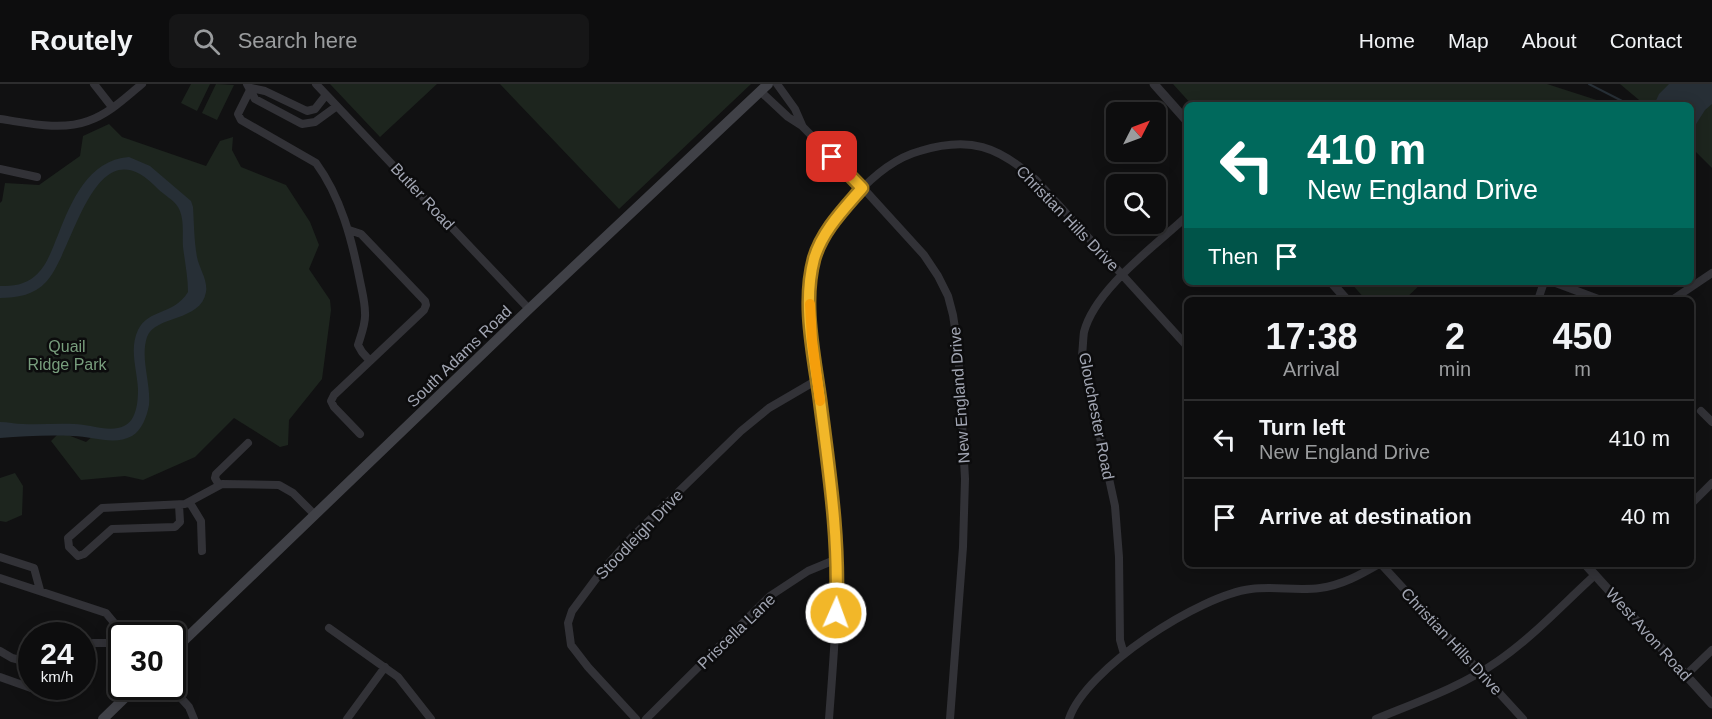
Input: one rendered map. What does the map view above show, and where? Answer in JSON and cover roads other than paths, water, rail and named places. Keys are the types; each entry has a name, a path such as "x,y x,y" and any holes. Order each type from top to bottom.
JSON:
{"main road":[{"name":"South Adams Road","path":"186,639 529,309 764,88"},
{"path":"103,719 123,700"}],"street":[{"path":"94,84 112,107"},
{"path":"0,119 42,125 70,125 87,122 112,107 142,84"},
{"name":"Butler Road","path":"316,84 529,309"},
{"name":"New England Drive","path":"777,84 795,109 802,126"},
{"path":"1154,84 1184,118"},
{"path":"249,86 307,111 315,109 326,95"},
{"path":"249,86 255,99 259,102 302,124 315,122 337,105"},
{"path":"249,86 238,114 241,120 316,163 324,173 349,230 365,312 358,345 370,361"},
{"name":"New England Drive","path":"764,88 788,117 802,126 924,255 948,296 953,315 959,367 964,479 963,547 950,719"},
{"name":"Christian Hills Drive","path":"829,719 837,559 834,511 817,380 810,302 814,258 822,240 838,216 862,188 892,164 914,152 947,144 978,145 995,151 1016,162 1036,180 1184,343"},
{"path":"0,169 37,177"},
{"name":"Glouchester Road","path":"1124,654 1120,640 1119,557 1115,506 1082,355 1084,332 1091,314 1123,274 1184,219"},
{"path":"349,230 362,234 425,300 426,304 424,310 334,395 331,401 334,407 360,434"},
{"path":"1676,297 1712,273"},
{"path":"1334,285 1344,297"},
{"path":"1561,285 1593,297"},
{"name":"Stoodleigh Drive","path":"636,719 571,645 568,623 572,611 601,572 633,536 741,431 769,408 817,380"},
{"path":"1701,411 1712,422"},
{"path":"219,485 215,478 216,474 248,443"},
{"path":"1694,501 1712,483"},
{"path":"179,505 180,522 174,527 112,529 84,554 78,556 69,547 68,538 102,508 190,503 219,485 279,485 293,493 315,515"},
{"path":"190,503 200,515 202,551"},
{"path":"0,557 34,568 40,590"},
{"name":"Priscella Lane","path":"646,719 770,596 808,572 837,559"},
{"path":"1069,719 1072,710 1087,690 1124,654 1165,626 1230,593 1252,589 1328,587 1353,579 1375,567"},
{"name":"Christian Hills Drive","path":"1383,567 1523,719"},
{"name":"West Avon Road","path":"1588,567 1712,704"},
{"path":"1376,719 1440,692 1497,662 1595,575"},
{"path":"0,578 106,613 114,622"},
{"path":"329,628 385,667 407,687 431,719"},
{"path":"1686,675 1712,650"},
{"path":"0,651 18,660"},
{"path":"347,719 385,667"},
{"path":"0,677 18,683"},
{"path":"183,700 189,707 194,719"}],"waterway":[{"path":"1589,84 1624,102"}],"park label":[{"name":"Quail Ridge Park","path":"67,355"}]}
